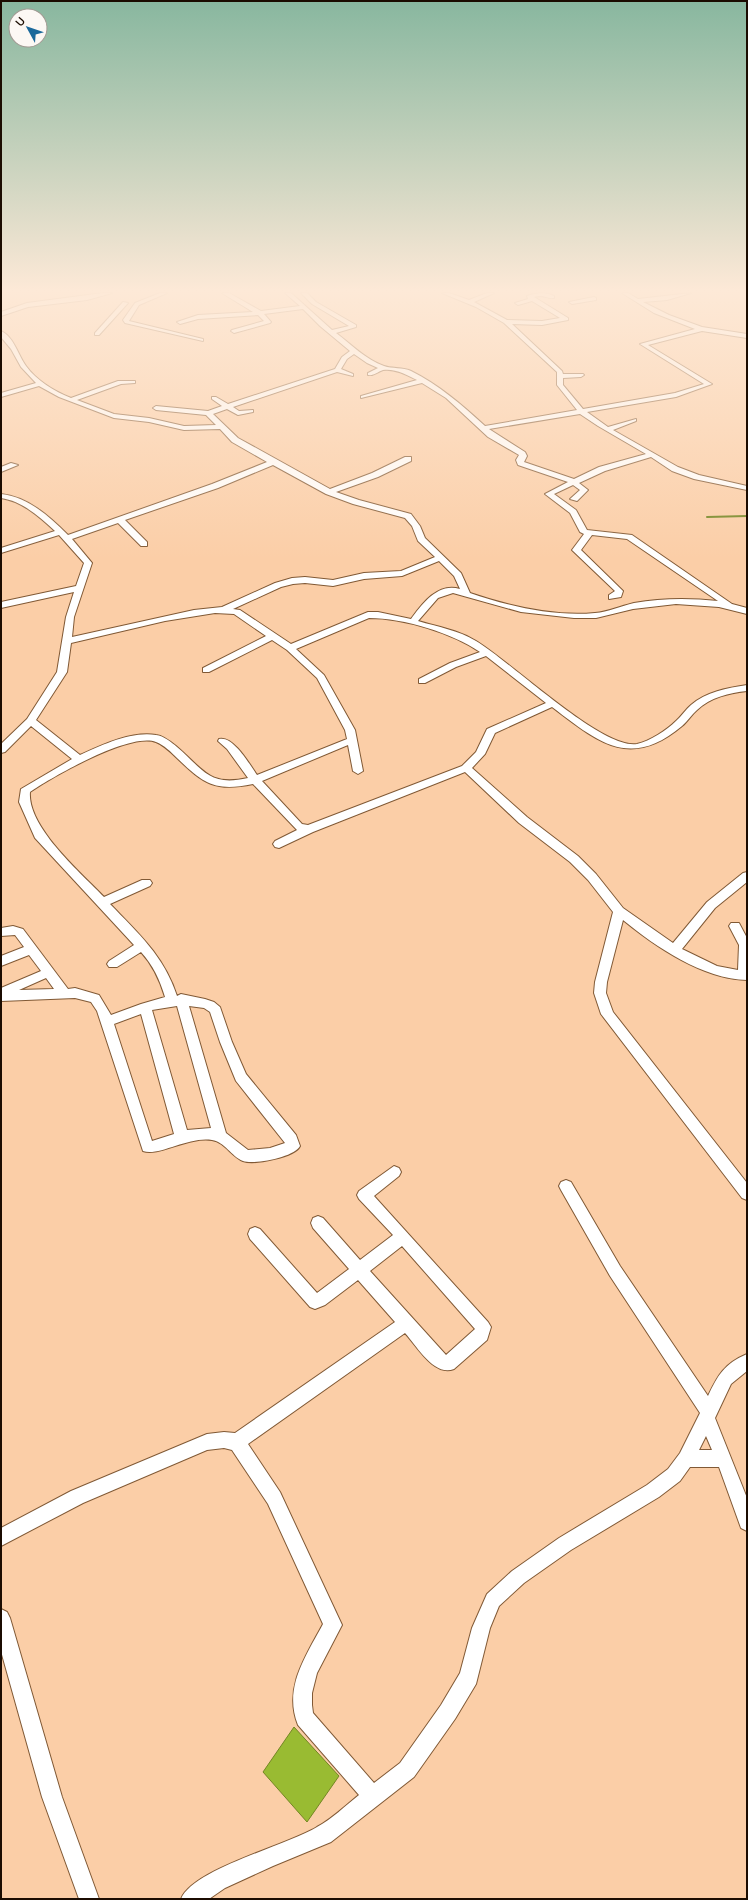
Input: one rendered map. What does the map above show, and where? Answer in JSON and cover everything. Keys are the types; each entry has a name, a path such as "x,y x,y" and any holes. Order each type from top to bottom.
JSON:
{"street":[{"path":"38,382 70,400 114,416 149,420 180,428 220,427"},
{"path":"70,400 120,382 133,382"},
{"path":"156,408 208,413 302,382"},
{"path":"363,397 420,382"},
{"path":"424,382 448,397 485,428 523,455 520,460 521,463 572,482 584,490 574,499"},
{"path":"560,382 560,385 581,411 675,469 685,473 747,488"},
{"path":"485,428 676,395 709,384 705,382"},
{"path":"1,395 40,384"},
{"path":"214,398 238,413 251,411"},
{"path":"208,413 220,427 235,440 329,492 356,502 407,515 416,526 421,539 458,575 466,594"},
{"path":"608,429 634,420"},
{"path":"638,532 624,535 589,534 582,530 573,512 549,494 602,469 652,454"},
{"path":"329,492 375,475 408,459"},
{"path":"67,538 215,486 273,462"},
{"path":"1,470 14,465"},
{"path":"1,496 17,499 60,532 78,548 88,563 70,617 68,641 62,672 31,721 1,750"},
{"path":"119,519 144,544"},
{"path":"1,551 60,532"},
{"path":"589,534 576,550 619,591 618,595 612,597"},
{"path":"624,535 731,606"},
{"path":"68,641 143,622 224,609 278,585 292,581 305,580 333,583 364,576 402,573 440,558"},
{"path":"2,604 80,588"},
{"path":"413,622 431,600 446,590 454,590 526,609 552,613 592,616 633,606 677,602 731,606 747,611"},
{"path":"224,609 237,612 290,648 321,677 350,730 358,771"},
{"path":"290,648 368,615 378,615 413,622 462,638 487,654 576,722 605,738 634,748 645,745 680,722 688,712 703,701 730,690 747,688"},
{"path":"206,670 272,636"},
{"path":"422,680 453,665 487,654"},
{"path":"279,844 309,829 466,768 480,754 491,731 553,703"},
{"path":"31,721 79,760"},
{"path":"220,1136 176,1000 165,978 152,956 143,945 39,835 24,802 25,791 34,784 79,760 129,740 154,738 167,743 211,783 229,785 255,780 352,740"},
{"path":"223,741 231,747 255,780 299,827 309,829"},
{"path":"466,768 523,820 574,859 592,877 619,911 675,949 712,970 745,975 745,945 735,926"},
{"path":"675,949 711,905 747,876"},
{"path":"103,902 146,883"},
{"path":"619,911 601,982 600,993 607,1014 747,1194"},
{"path":"1,932 13,930 19,932 64,993"},
{"path":"113,964 143,945"},
{"path":"1,961 31,949"},
{"path":"1,995 48,973"},
{"path":"1,995 64,993 82,994 95,998 103,1010 147,1146 154,1147 182,1137 207,1134 220,1136 246,1156 260,1155 293,1146 291,1140 241,1077 226,1042 216,1010 206,1004 176,1000 145,1007 107,1022"},
{"path":"145,1007 182,1137"},
{"path":"318,1223 441,1362 445,1364 484,1330 481,1324 403,1236 364,1195 394,1172"},
{"path":"566,1186 615,1271 708,1416 747,1522"},
{"path":"255,1234 315,1302 320,1300 403,1236"},
{"path":"1,1537 77,1497 207,1442 224,1440 237,1442 406,1323"},
{"path":"191,1899 218,1881 267,1858 324,1835 407,1770 448,1712 469,1677 481,1628 493,1600 518,1576 565,1544 665,1483 674,1475 686,1459 725,1378 731,1372 747,1362"},
{"path":"237,1442 274,1498 333,1625 304,1680 301,1706 304,1718 373,1797"},
{"path":"686,1459 724,1458"},
{"path":"1,1618 52,1797 89,1899"}],"shaded area":[{"path":"294,1727 339,1776 307,1822 263,1772"}],"waterway":[{"path":"707,517 747,516"}]}
